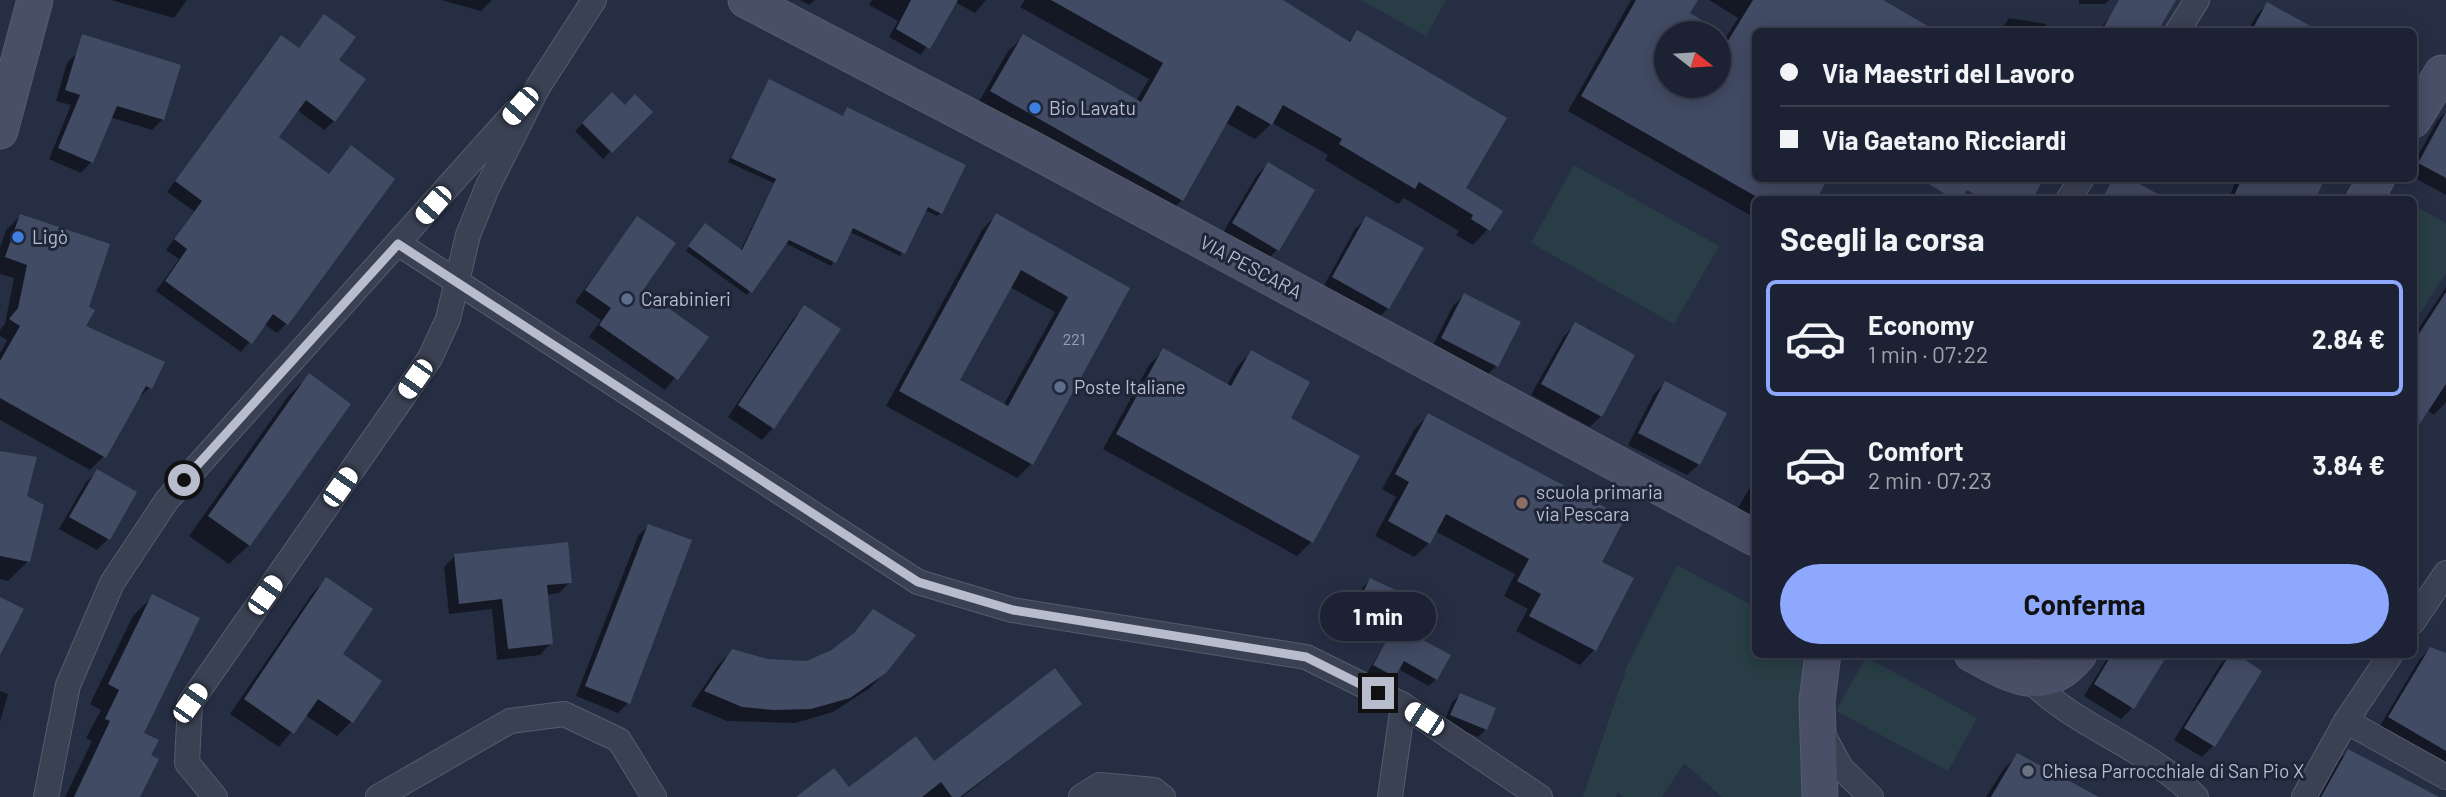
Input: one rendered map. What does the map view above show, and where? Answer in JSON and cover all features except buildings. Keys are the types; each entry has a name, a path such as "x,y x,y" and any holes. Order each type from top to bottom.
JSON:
{"street":[{"path":"0,131 35,0"},
{"path":"215,797 187,762 190,703 430,358 448,319 468,235 538,87 594,0"},
{"name":"VIA PESCARA","path":"746,0 1026,146 1752,536"},
{"path":"2180,28 2197,0"},
{"path":"2417,114 2445,72"},
{"path":"46,797 68,685 112,583 167,500 538,87"},
{"path":"398,244 918,582 1013,610 1306,657 1403,705 1540,797"},
{"path":"2417,616 2446,573"},
{"path":"1820,797 1817,701 1822,658"},
{"path":"1980,658 2017,678 2031,681 2056,672 2074,658"},
{"path":"2304,797 2346,721 2388,658"},
{"path":"2031,681 2053,703 2158,766 2196,797"},
{"path":"1390,797 1403,705"},
{"path":"378,797 510,721 564,714 620,740 654,797"},
{"path":"2346,721 2446,777"},
{"path":"1818,724 1841,768 1871,797"},
{"path":"1081,797 1100,785 1154,790 1163,797"}],"shaded area":[{"path":"1361,0 1446,0 1426,36"},
{"path":"1574,165 1719,246 1674,324 1531,243"},
{"path":"2417,207 2446,223 2446,273 2417,318"},
{"path":"1677,565 1752,605 1752,658 1806,658 1803,797 1722,797 1684,763 1662,797 1623,797 1618,793 1616,797 1583,797 1628,664"},
{"path":"1868,658 1977,718 1948,771 1836,711"}],"place":[{"name":"Bio Lavatu","path":"1035,108"},
{"name":"Ligò","path":"18,237"},
{"name":"Carabinieri","path":"627,299"},
{"name":"Poste Italiane","path":"1060,387"},
{"name":"scuola primaria via Pescara","path":"1522,503"},
{"name":"Chiesa Parrocchiale di San Pio X","path":"2028,771"}],"route":[{"path":"184,480 398,244 494,309 918,582 1013,610 1306,657 1378,693"}]}
